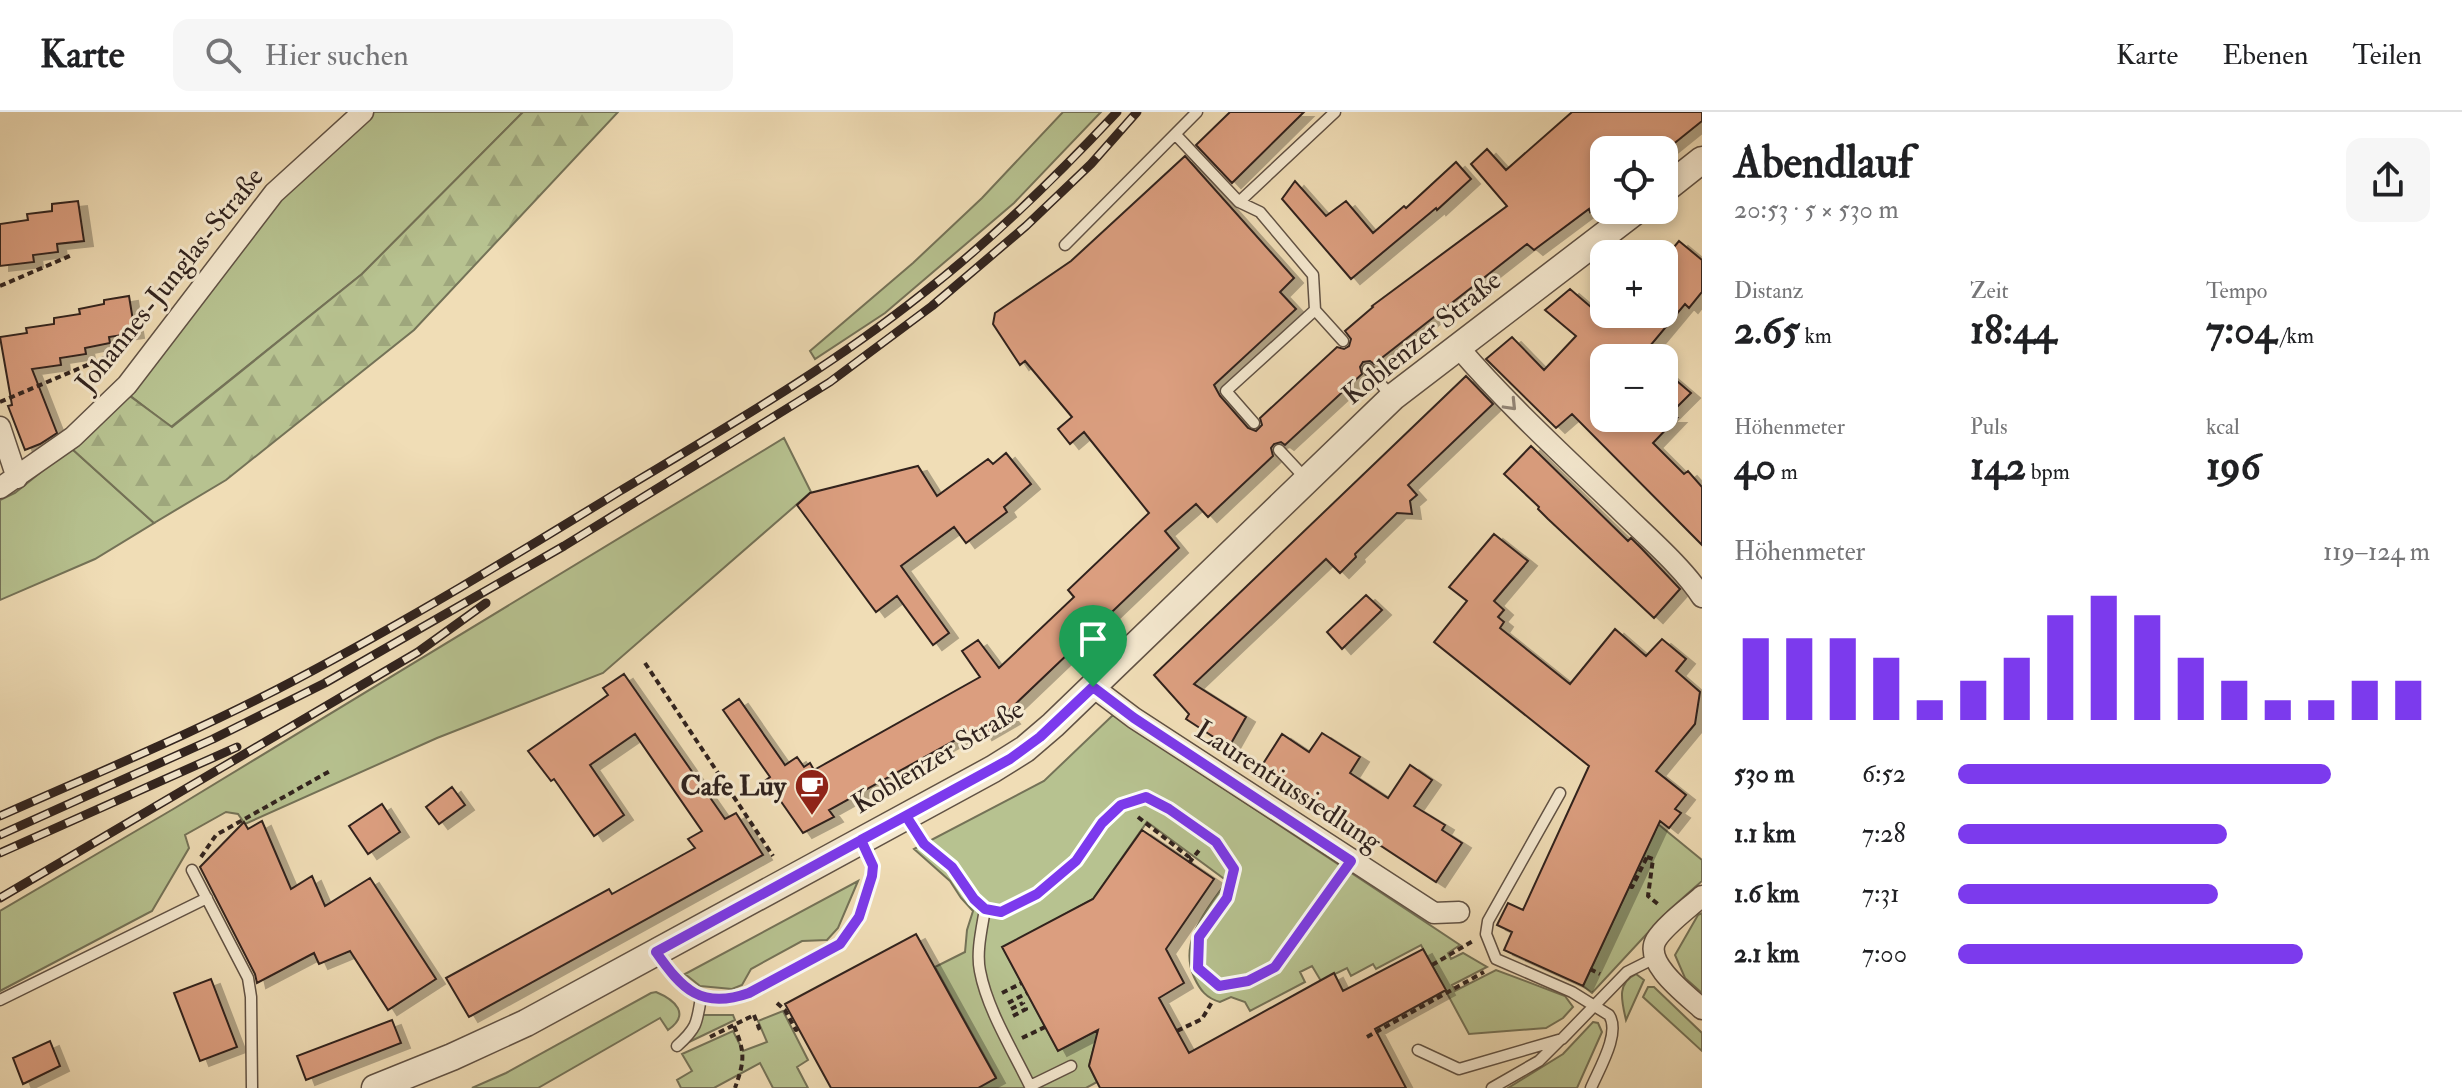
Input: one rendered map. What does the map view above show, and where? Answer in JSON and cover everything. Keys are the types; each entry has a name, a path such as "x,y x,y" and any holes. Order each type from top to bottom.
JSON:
{"street":[{"name":"Johannes-Junglas-Straße","path":"0,427 9,483 73,437 127,385 274,193 363,112"},
{"path":"1678,179 1702,160"},
{"name":"Koblenzer Straße","path":"379,1087 514,1029 1025,749 1393,397 1619,224"},
{"path":"1459,348 1510,404 1635,525 1702,597"},
{"name":"Laurentiussiedlung","path":"1093,687 1134,718 1434,913 1459,912"},
{"path":"1702,896 1654,943 1655,958 1667,976 1702,1009"}],"lane":[{"path":"1065,245 1197,112"},
{"path":"1239,202 1335,112"},
{"path":"1176,135 1239,202 1260,212 1313,275 1315,310 1343,341"},
{"path":"1254,423 1226,391 1315,310"},
{"path":"1368,369 1393,397"},
{"path":"1279,450 1306,479"},
{"path":"1560,793 1488,921 1486,934 1496,959 1572,992 1609,1015 1614,1032 1591,1088"},
{"path":"906,816 924,844 952,867 974,899 985,909 1001,912 1037,894 1076,861 1102,823 1121,805 1146,797 1169,809 1216,842 1234,869 1227,898 1199,937 1198,968 1219,986 1248,981 1275,967 1351,861"},
{"path":"656,952 684,989 701,997 733,999 840,944 859,917 872,876 873,866 861,840"},
{"path":"192,870 250,986 252,1088"},
{"path":"0,1000 207,898"},
{"path":"985,909 979,970 993,1009 1030,1086 1071,1066"},
{"path":"1492,1088 1539,1061 1627,972 1655,958"},
{"path":"677,1046 692,1032 701,997"},
{"path":"1418,1050 1459,1069 1562,1039"}],"path":[{"path":"0,286 72,255"},
{"path":"0,402 118,352"},
{"path":"645,663 773,856"},
{"path":"192,870 216,835 330,771"},
{"path":"1121,805 1189,857 1186,860"},
{"path":"1629,886 1632,887 1647,857 1653,859 1648,896 1676,920"},
{"path":"1432,965 1486,934"},
{"path":"1367,1037 1492,968 1496,959"},
{"path":"1590,969 1602,975"},
{"path":"1177,1031 1202,1019 1219,986"},
{"path":"1001,1006 1027,993"},
{"path":"777,1003 798,1029"},
{"path":"1005,1012 1023,1003"},
{"path":"677,1046 690,1046 754,1019 757,1029"},
{"path":"734,1026 744,1049 735,1088"},
{"path":"1010,1044 1045,1027"}],"green space":[{"path":"374,112 523,112 362,274 171,427 128,394 267,214 303,174"},
{"path":"523,112 618,112 414,330 226,480 154,523 71,448 127,394 172,427 362,274"},
{"path":"1063,112 1101,112 1014,203 885,313 815,359 810,351 913,263 982,198"},
{"path":"784,438 811,492 603,673 437,738 245,824 238,814 226,812 185,835 189,848 152,911 0,991 0,911"},
{"path":"71,448 154,523 95,559 0,600 0,500 15,493"},
{"path":"1113,715 1460,945 1448,953 1451,959 1463,953 1487,967 1452,985 1455,991 1496,970 1565,996 1573,1007 1563,1018 1546,1028 1469,1034 1421,945 1376,969 1373,964 1351,976 1347,968 1321,981 1312,966 1300,972 1305,982 1250,1011 1245,1002 1231,997 1220,1002 1215,1000 1204,993 1196,982 1190,964 1190,951 1197,926 1227,881 1147,822 1093,899 1003,948 1058,1051 1131,1012 1094,1047 1089,1066 1097,1082 1086,1088 978,1088 996,1077 935,967 965,952 973,911 950,881 914,849 1044,781"},
{"path":"1658,824 1702,860 1702,881 1668,911 1592,993 1583,986"},
{"path":"858,881 838,928 827,940 802,941 751,969 742,985 732,989 700,986 685,974"},
{"path":"1702,913 1702,993 1685,978 1675,955"},
{"path":"1636,974 1644,980 1626,1020 1623,988 1625,982"},
{"path":"1648,987 1654,987 1702,1033 1702,1051 1643,997"},
{"path":"656,992 678,1008 678,1018 668,1030 660,1018 538,1088 472,1088 506,1073"},
{"path":"783,1011 808,1060 797,1067 808,1088 773,1088 760,1063 714,1088 681,1088 677,1080 692,1071 682,1054 733,1031 743,1051 767,1042 758,1021"},
{"path":"703,1015 733,1015 735,1020 687,1043 694,1036"},
{"path":"1593,1022 1598,1023 1602,1032 1577,1088 1508,1088 1563,1054"}],"building":[{"path":"1230,112 1304,112 1232,183 1196,145"},
{"path":"1572,112 1702,112 1702,121 1678,140 1678,136 1590,136 1590,212 1589,209 1534,250 1527,244 1374,364 1363,362 1360,367 1362,374 1285,445 1281,442 1274,444 1271,448 1273,456 1208,517 1196,504 1165,531 1179,548 1006,713 1011,719 983,735 979,727 829,810 834,817 803,833 766,780 770,777 723,710 739,699 785,765 797,757 804,767 810,763 814,770 980,677 962,651 978,640 999,668 1074,597 1068,590 1149,513 1084,432 1070,444 1058,429 1072,417 1025,361 1020,365 993,324 995,313 1071,261 1185,156 1294,278 1280,292 1296,309 1214,385 1248,428 1256,431 1262,425 1260,418 1337,347 1344,349 1349,346 1351,339 1345,331 1372,306 1507,206 1471,164 1487,149 1506,170"},
{"path":"1456,162 1471,179 1351,279 1282,199 1295,181 1326,216 1346,201 1373,233 1404,206 1406,208"},
{"path":"78,201 84,241 57,244 58,252 33,255 34,262 0,266 0,224 28,220 27,214 52,211 52,204"},
{"path":"1678,242 1702,260 1702,292 1689,308 1685,304 1678,312"},
{"path":"1570,289 1590,306 1590,328 1665,328 1652,344 1590,344 1590,432 1664,432 1653,443 1684,474 1688,471 1702,487 1702,545 1572,414 1556,428 1486,359 1512,337 1544,370 1576,336 1545,310"},
{"path":"129,296 135,333 109,337 110,343 85,348 86,354 60,358 61,365 32,369 57,433 25,450 8,406 12,405 0,337 27,333 26,328 54,324 54,318 80,314 79,309 104,304 104,300"},
{"path":"1466,376 1493,404 1408,485 1417,495 1410,501 1412,514 1397,513 1340,573 1326,559 1194,684 1246,717 1229,747 1186,719 1189,714 1154,675"},
{"path":"1678,382 1691,393 1678,406"},
{"path":"1531,446 1628,541 1631,538 1680,589 1654,618 1504,474"},
{"path":"1006,453 1031,484 1004,507 1007,512 966,543 954,527 901,566 949,633 933,645 897,596 876,612 797,505 810,493 918,466 937,496 988,459 993,464"},
{"path":"1494,534 1528,561 1494,601 1504,610 1498,617 1504,622 1500,628 1570,684 1615,629 1646,656 1662,639 1686,659 1676,671 1700,692 1695,724 1656,771 1686,795 1675,809 1681,813 1669,828 1660,821 1583,986 1504,950 1512,932 1497,925 1508,903 1523,910 1589,766 1434,642 1467,601 1449,587"},
{"path":"1366,595 1382,610 1342,649 1327,632"},
{"path":"624,674 725,819 736,813 763,855 469,1017 446,978 609,889 612,894 695,848 688,839 702,831 635,734 590,765 624,815 594,836 554,779 551,781 528,751 608,695 603,688"},
{"path":"1322,733 1360,757 1350,773 1388,798 1410,765 1432,780 1414,806 1445,825 1442,830 1462,843 1436,882 1261,767 1282,734 1309,752"},
{"path":"452,787 465,805 439,824 426,807"},
{"path":"382,804 400,832 368,854 349,826"},
{"path":"262,821 291,889 312,876 325,906 370,878 436,979 388,1010 350,951 319,964 314,953 257,983 200,867 244,822 248,829"},
{"path":"1142,830 1214,879 1166,949 1184,983 1159,998 1189,1053 1334,973 1343,991 1423,949 1446,990 1375,1029 1406,1088 1100,1088 1089,1066 1098,1030 1058,1051 1002,947 1093,899"},
{"path":"916,934 996,1078 978,1088 831,1088 785,1004"},
{"path":"211,979 237,1047 200,1061 174,993"},
{"path":"392,1020 401,1043 306,1080 297,1056"},
{"path":"50,1041 60,1066 23,1084 13,1058"}],"railway":[{"path":"0,816 224,716 338,657 500,564 774,397 850,348 974,252 1117,112"},
{"path":"0,835 213,739 325,683 564,546 830,382 932,306 1026,226 1091,164 1137,112"},
{"path":"0,898 418,652 486,603"},
{"path":"0,853 237,747"}],"place":[{"name":"Cafe Luy","path":"812,817"}],"route":[{"path":"1093,687 1040,737 1010,759 993,769 656,952 684,989 701,997 733,999 840,944 859,917 872,876 873,866 861,840 906,816 920,839 924,844 952,867 974,899 985,909 1001,912 1037,894 1076,861 1102,823 1121,805 1146,797 1216,842 1234,869 1227,898 1199,937 1198,968 1219,986 1248,981 1275,967 1351,861 1134,718 1093,687"}]}
